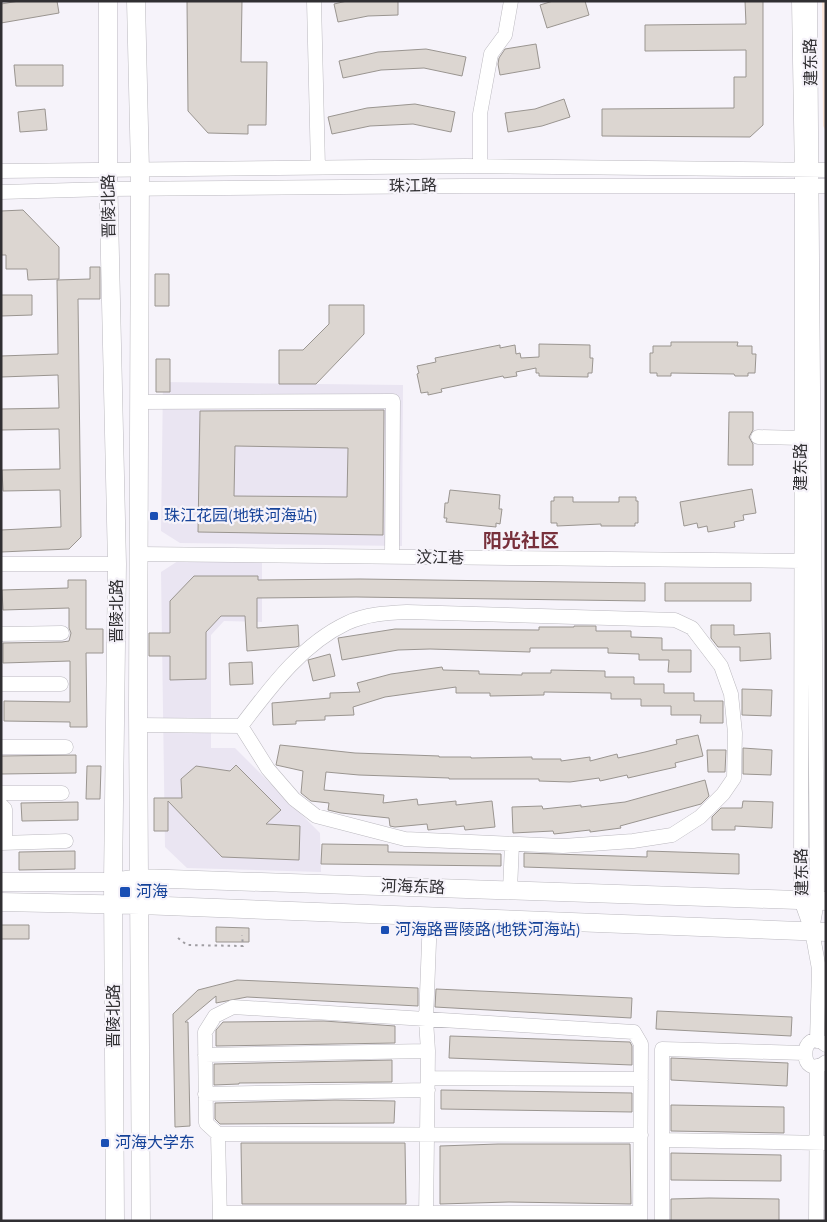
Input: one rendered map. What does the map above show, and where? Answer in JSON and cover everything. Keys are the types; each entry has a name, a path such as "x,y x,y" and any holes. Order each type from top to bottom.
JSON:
{"main road":[{"name":"晋陵北路","path":"108,1 108,170 117,564 113,882 115,1221"},
{"name":"晋陵北路","path":"136,1 140,170 138,726 141,1221"},
{"name":"河海东路","path":"1,882 113,882 140,878 815,901"},
{"name":"河海东路","path":"1,902 140,904 819,931"}],"street":[{"path":"314,1 318,168"},
{"path":"480,166 480,114 491,54 505,35 511,1"},
{"name":"建东路","path":"799,1 813,170"},
{"name":"建东路","path":"810,1 813,170 815,901"},
{"name":"珠江路","path":"1,171 480,166 813,170"},
{"name":"珠江路","path":"1,192 109,189 463,186 813,186"},
{"name":"建东路","path":"813,186 801,438 801,561 815,901 819,931 818,969 821,1043"},
{"path":"139,402 394,401 392,557"},
{"path":"758,437 801,438"},
{"name":"汶江巷","path":"139,554 801,561"},
{"path":"1,564 117,564"},
{"path":"407,612 675,620 692,628 721,666 731,694 736,733 734,778 723,794 700,817 672,834 633,841 563,846 405,839 316,816 294,799 268,769 241,726 274,682 314,643 348,622 375,614 407,612"},
{"path":"1,634 62,633"},
{"path":"1,684 61,684"},
{"path":"138,726 241,726"},
{"path":"1,747 66,747"},
{"path":"1,793 62,793"},
{"path":"1,805 5,809 3,843 66,841"},
{"path":"510,890 512,844"},
{"path":"426,1217 428,1051 426,1020 430,916"},
{"path":"218,1134 220,1217 426,1217 557,1214 640,1217 641,1135 641,1044 634,1032 233,1007 215,1016 205,1032 206,1123 218,1134 641,1135"},
{"path":"816,1221 821,1143 821,1064 809,1064 804,1053 806,1046 821,1043"},
{"path":"662,1221 662,1049 804,1053"},
{"path":"205,1055 428,1051"},
{"path":"206,1094 428,1084 641,1079"},
{"path":"662,1140 821,1143"},
{"path":"536,1221 557,1214"}],"path":[{"path":"178,938 186,945 243,946 242,935"}],"shaded area":[{"path":"822,1 826,1 826,131 823,126"},
{"path":"163,382 403,385 402,546 180,543 161,531"},
{"path":"178,561 262,562 262,622 224,621 211,635 211,748 235,748 320,833 321,872 187,868 165,847 161,572"}],"building":[{"path":"19,1 57,1 59,13 1,23 1,4"},
{"path":"187,1 242,1 241,62 267,62 266,125 248,125 248,134 208,133 188,111"},
{"path":"347,1 398,1 398,15 368,16 338,22 334,4"},
{"path":"553,1 585,1 589,15 547,28 540,5"},
{"path":"745,1 763,1 763,125 750,137 602,136 602,109 734,108 734,77 746,77 746,50 645,51 645,25 746,24"},
{"path":"536,44 540,68 500,75 499,58 505,49"},
{"path":"426,49 466,57 462,76 424,68 381,70 343,78 339,61 378,52"},
{"path":"14,65 63,65 63,86 16,86"},
{"path":"564,99 570,117 542,126 508,132 505,113 535,109"},
{"path":"415,104 455,112 451,132 413,124 370,126 332,134 328,117 367,108"},
{"path":"45,109 47,130 20,132 18,112"},
{"path":"23,210 59,247 59,279 28,280 27,269 6,269 6,255 1,255 1,211"},
{"path":"90,267 100,267 100,299 78,299 81,537 69,549 1,552 1,530 61,527 60,490 3,491 2,470 60,469 59,429 1,430 1,409 59,408 58,375 1,377 1,356 58,354 57,280 90,279"},
{"path":"155,274 169,274 169,306 155,306"},
{"path":"1,295 32,295 32,315 1,316"},
{"path":"329,305 364,305 364,334 316,384 279,384 279,350 303,350 329,324"},
{"path":"671,342 738,342 737,346 752,346 752,354 756,354 755,373 748,373 748,376 671,373 671,376 657,376 657,373 650,373 650,353 653,353 653,346 671,346"},
{"path":"539,344 590,345 590,358 593,358 592,373 588,373 588,377 539,376 539,373 536,373 536,368 516,372 517,376 504,378 503,376 441,389 442,392 428,395 428,392 421,393 417,366 436,362 435,358 500,345 500,348 515,345 516,354 520,353 521,358 539,357"},
{"path":"156,359 170,359 170,392 156,392"},
{"path":"384,410 383,535 198,532 200,411","holes":["235,446 348,448 347,497 234,496"]},
{"path":"729,412 753,412 753,430 749,437 753,444 753,465 728,465"},
{"path":"752,489 756,513 743,515 744,520 734,522 735,527 708,532 707,526 698,528 697,523 684,526 680,502"},
{"path":"450,490 500,495 499,509 502,509 500,524 496,523 496,527 446,522 447,518 444,518 445,503 448,503"},
{"path":"554,497 573,497 573,502 619,502 619,497 636,497 636,501 638,501 638,523 635,523 635,526 601,526 601,524 557,526 557,523 551,523 551,501 554,501"},
{"path":"194,576 258,576 258,580 360,579 645,583 645,601 356,597 257,598 257,628 298,625 299,646 247,651 245,616 221,616 206,632 206,679 170,680 170,656 149,656 149,633 170,633 170,601"},
{"path":"68,580 86,580 86,629 103,629 103,653 86,653 87,727 70,727 70,722 4,721 4,701 70,702 70,661 3,663 3,643 69,641 71,633 69,628 69,608 3,610 2,590 68,588"},
{"path":"665,583 751,583 751,601 665,601"},
{"path":"711,625 734,625 734,635 770,633 771,659 740,661 740,647 718,647 711,638"},
{"path":"596,626 596,631 631,631 631,637 662,638 662,650 691,650 691,672 668,672 669,660 639,660 639,654 608,653 608,648 530,648 530,652 398,650 342,660 338,638 395,629 539,630 539,627"},
{"path":"330,654 335,676 313,681 308,660"},
{"path":"252,662 253,684 230,685 229,663"},
{"path":"442,667 443,670 479,671 479,674 522,675 522,673 551,673 551,670 605,671 605,677 634,677 634,684 664,684 664,693 694,693 694,701 723,701 723,723 700,723 701,715 671,715 671,706 641,706 641,699 611,699 611,693 544,692 544,695 490,696 490,693 456,693 456,687 385,697 353,707 354,715 325,716 325,720 296,721 296,724 273,725 272,703 330,698 330,693 360,692 357,683 391,674"},
{"path":"742,689 772,690 771,716 742,715"},
{"path":"698,735 703,756 675,763 676,767 628,778 627,775 600,781 599,778 570,782 539,781 539,779 449,779 326,772 324,790 384,795 383,803 417,799 418,805 456,801 456,805 492,801 495,827 465,830 464,826 428,830 427,824 395,827 390,826 389,818 328,810 329,803 311,801 301,793 303,771 276,765 280,745 355,753 471,758 532,757 532,759 561,759 561,761 590,757 590,761 617,754 618,758 645,752 677,744 676,740"},
{"path":"743,748 772,750 771,775 743,774"},
{"path":"707,750 726,750 725,772 708,772"},
{"path":"76,755 76,773 1,774 1,756"},
{"path":"236,765 281,810 266,824 300,826 299,860 222,857 168,801 168,831 154,831 154,798 182,798 181,779 196,766 230,771"},
{"path":"87,766 101,766 100,799 86,799"},
{"path":"705,780 709,796 701,804 620,826 621,828 554,834 553,831 513,833 512,807 542,806 543,809 625,802"},
{"path":"743,801 773,802 772,828 735,826 735,830 712,830 712,817 721,808 742,808"},
{"path":"78,802 78,820 22,821 21,803"},
{"path":"322,844 388,845 388,852 501,854 501,866 321,864"},
{"path":"75,851 75,869 19,870 19,852"},
{"path":"647,851 739,854 739,874 524,867 524,853 647,857"},
{"path":"1,925 29,925 29,939 1,939"},
{"path":"216,927 249,928 249,942 216,942"},
{"path":"237,980 418,988 418,1006 247,997 216,1003 216,996 185,1022 188,1022 190,1126 175,1127 173,1014 198,990"},
{"path":"436,989 632,998 631,1018 435,1007"},
{"path":"657,1011 792,1017 791,1036 656,1029"},
{"path":"324,1021 395,1026 395,1043 216,1046 216,1030 223,1022"},
{"path":"450,1036 630,1042 632,1046 632,1065 449,1058"},
{"path":"671,1058 788,1063 787,1086 671,1080"},
{"path":"392,1060 392,1082 239,1083 214,1085 214,1064"},
{"path":"441,1090 632,1093 632,1112 441,1109"},
{"path":"335,1100 395,1101 394,1123 220,1124 215,1119 215,1103"},
{"path":"671,1105 784,1107 784,1133 671,1131"},
{"path":"241,1143 405,1143 406,1204 242,1204"},
{"path":"630,1144 631,1204 509,1202 440,1204 440,1146"},
{"path":"671,1153 781,1155 781,1181 671,1180"},
{"path":"671,1199 779,1199 779,1221 671,1221"}],"place":[{"name":"珠江花园(地铁河海站)","path":"154,516"},
{"name":"河海","path":"125,892"},
{"name":"河海路晋陵路(地铁河海站)","path":"385,930"},
{"name":"河海大学东","path":"105,1143"}],"district":[{"name":"阳光社区","path":"521,541"}]}
